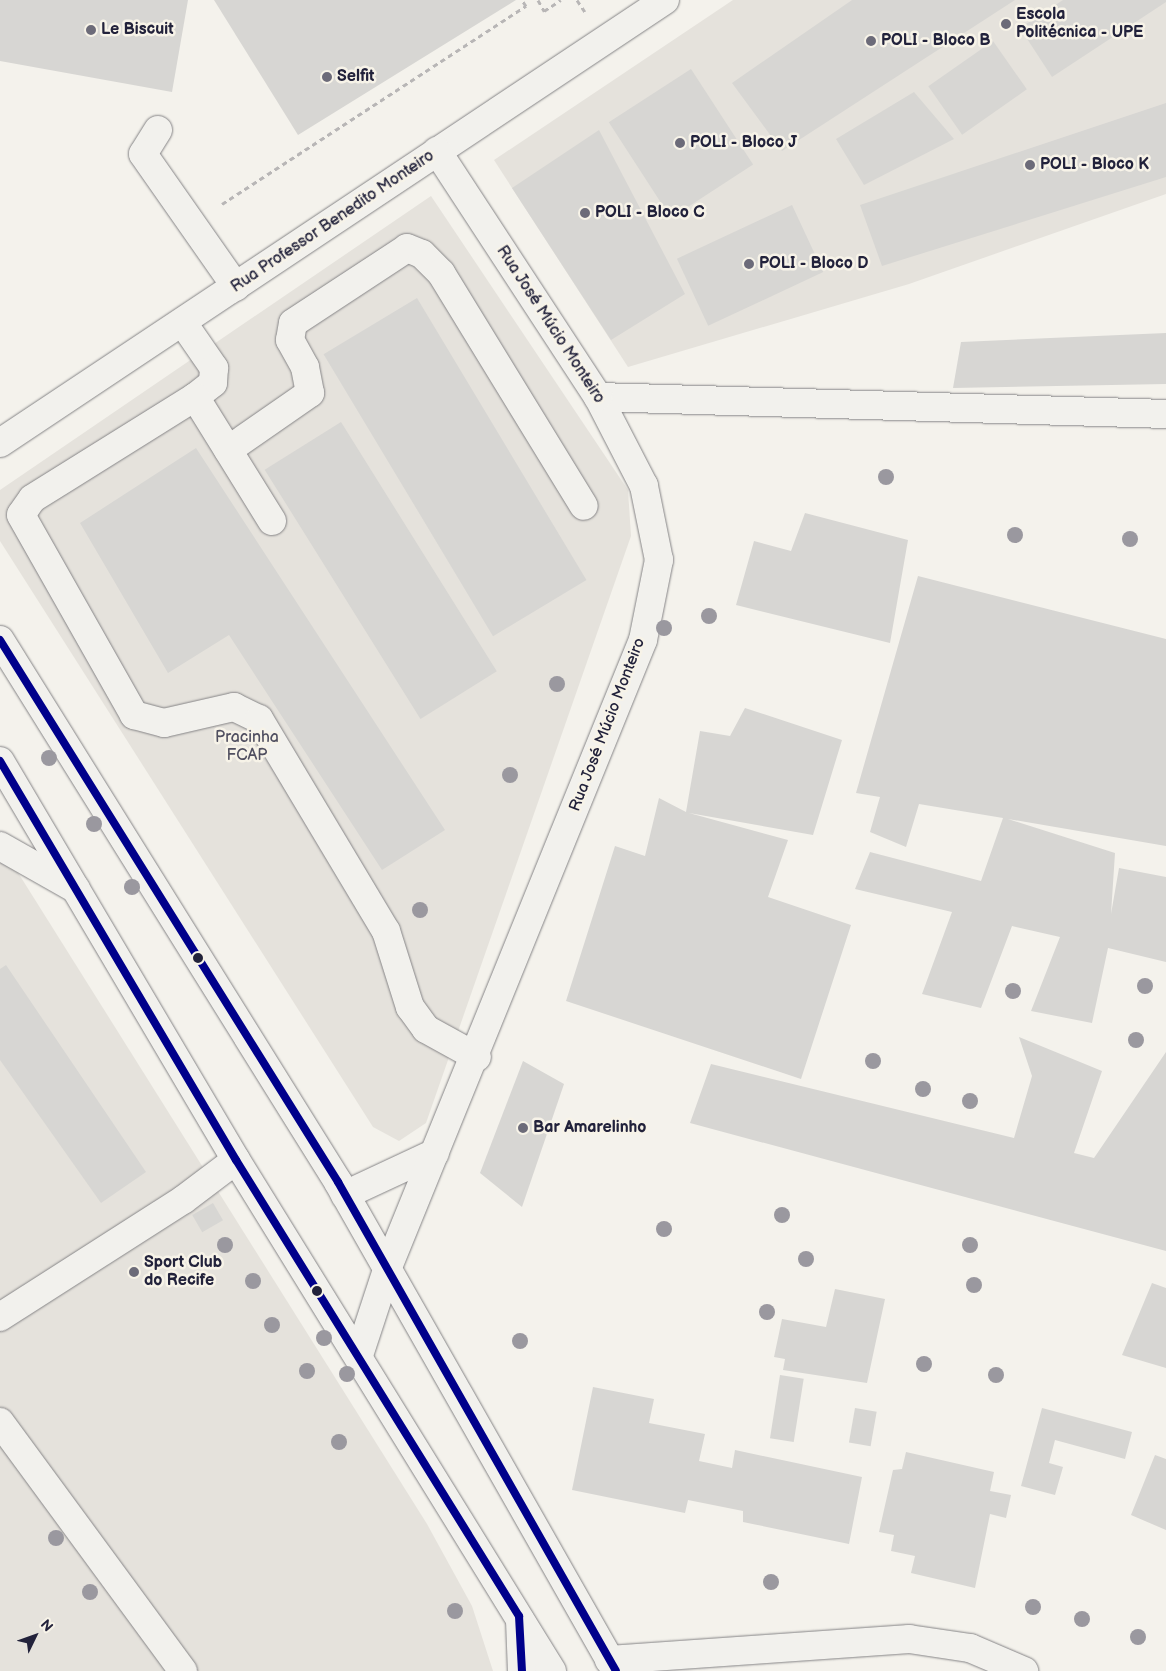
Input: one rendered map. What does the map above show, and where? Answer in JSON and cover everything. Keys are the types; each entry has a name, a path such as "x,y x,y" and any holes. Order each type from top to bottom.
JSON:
{"main road":[{"name":"Rua Professor Benedito Monteiro","path":"0,443 183,323 665,0"},
{"path":"158,130 143,154 236,287"},
{"name":"Rua José Múcio Monteiro","path":"359,1356 388,1267 477,1057 643,640 659,560 644,486 598,397 437,151"},
{"path":"228,450 310,393 305,367 290,340 293,322 407,248 422,254 441,273 584,506"},
{"path":"183,323 214,368 213,383 195,397 32,499 22,508 23,522 134,715 164,722 234,707 259,719 386,931 410,1008 426,1029 477,1057"},
{"path":"195,397 272,521"},
{"path":"598,397 1166,414"},
{"path":"0,640 388,1267 612,1665 909,1638 970,1648 1024,1671"},
{"path":"0,760 236,1160 359,1356 552,1671"},
{"path":"0,846 76,889"},
{"path":"345,1195 435,1153"},
{"path":"0,1317 183,1200 236,1160"},
{"path":"0,1422 183,1671"},
{"path":"519,1616 522,1671"}],"path":[{"path":"223,212 219,206 526,6 522,0"},
{"path":"538,0 544,11 561,0"}],"shaded area":[{"name":"Escola Politécnica - UPE","path":"733,0 1166,0 1166,194 909,284 628,367 494,160"},
{"path":"431,196 628,490 631,536 426,1123 399,1141 373,1127 0,541 0,490"},
{"name":"Sport Club do Recife","path":"0,844 427,1524 472,1606 493,1671 0,1671"}],"building":[{"name":"Le Biscuit","path":"0,0 188,0 172,92 0,61"},
{"name":"Selfit","path":"214,0 516,0 298,135"},
{"name":"POLI - Bloco B","path":"852,0 1015,0 782,151 732,83"},
{"path":"1063,0 1166,0 1166,2 1052,77 1020,28"},
{"path":"993,41 1027,89 962,135 928,86"},
{"name":"POLI - Bloco J","path":"691,69 753,165 671,218 609,122"},
{"path":"914,92 954,139 864,185 836,139"},
{"name":"POLI - Bloco K","path":"1166,103 1166,177 882,266 860,205"},
{"name":"POLI - Bloco C","path":"599,130 685,294 611,340 512,188"},
{"name":"POLI - Bloco D","path":"792,205 823,272 708,326 677,259"},
{"path":"417,298 586,580 493,636 324,354"},
{"path":"1166,333 1166,384 953,388 961,342"},
{"path":"341,422 497,671 420,719 265,470"},
{"path":"196,448 445,830 382,870 229,635 168,673 80,523"},
{"path":"805,513 908,540 890,643 736,605 754,541 791,551"},
{"path":"918,576 1166,639 1166,846 1008,819 1115,853 1111,914 1119,868 1166,877 1166,962 1108,948 1092,1023 1031,1011 1060,937 1012,926 981,1008 922,994 952,912 855,889 870,852 981,881 1003,818 919,804 906,847 870,832 880,797 856,793"},
{"path":"745,708 842,740 813,835 689,813 788,840 768,897 851,925 801,1079 566,1001 615,846 645,856 659,798 686,812 700,731 730,736"},
{"path":"6,965 146,1172 101,1203 0,1060 0,969"},
{"path":"1019,1037 1102,1071 1074,1153 1094,1158 1166,1052 1166,1251 690,1123 711,1064 1014,1138 1032,1076"},
{"name":"Bar Amarelinho","path":"523,1061 564,1084 522,1207 480,1173"},
{"path":"213,1203 223,1220 202,1232 192,1215"},
{"path":"1152,1283 1166,1288 1166,1368 1122,1355"},
{"path":"835,1289 885,1299 867,1383 783,1370 785,1359 774,1357 782,1319 826,1327"},
{"path":"780,1375 804,1379 794,1442 770,1438"},
{"path":"593,1387 654,1399 649,1423 705,1434 699,1461 732,1468 735,1450 862,1477 849,1544 743,1522 743,1511 688,1500 685,1513 572,1490"},
{"path":"855,1408 877,1412 871,1446 849,1442"},
{"path":"1042,1408 1132,1432 1125,1459 1055,1440 1049,1463 1063,1467 1055,1495 1021,1486"},
{"path":"906,1452 994,1472 990,1491 1011,1495 1006,1518 990,1514 975,1588 911,1573 915,1556 891,1551 894,1535 879,1532 893,1470 902,1469"},
{"path":"1155,1455 1166,1459 1166,1530 1131,1515"}],"transit line":[{"path":"0,640 338,1182 616,1671"},
{"path":"0,761 236,1160 519,1616 522,1671"}],"place":[{"name":"Escola Politécnica - UPE","path":"1006,24"},
{"name":"Le Biscuit","path":"91,30"},
{"name":"POLI - Bloco B","path":"871,41"},
{"name":"Selfit","path":"327,77"},
{"name":"POLI - Bloco J","path":"680,143"},
{"name":"POLI - Bloco K","path":"1030,165"},
{"name":"POLI - Bloco C","path":"585,213"},
{"name":"POLI - Bloco D","path":"749,264"},
{"name":"Bar Amarelinho","path":"523,1128"},
{"name":"Sport Club do Recife","path":"134,1272"}],"park label":[{"name":"Pracinha FCAP","path":"247,747"}]}
